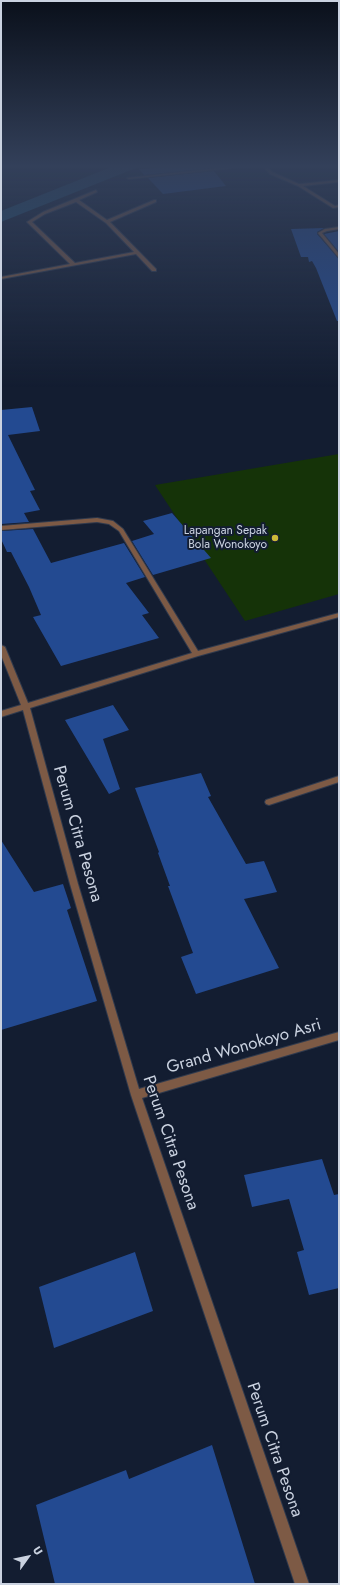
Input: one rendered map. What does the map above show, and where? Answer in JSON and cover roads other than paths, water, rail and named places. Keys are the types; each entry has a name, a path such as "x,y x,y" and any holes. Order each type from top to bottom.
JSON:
{"street":[{"path":"47,239 74,265"},
{"path":"123,239 154,270"},
{"path":"325,239 339,257"},
{"path":"1,278 136,253"},
{"path":"1,528 97,520 111,522 121,530 196,654"},
{"path":"1,714 196,654 339,615"},
{"name":"Perum Citra Pesona","path":"1,647 26,707 74,884 136,1095 302,1584"},
{"path":"269,802 339,779"},
{"name":"Grand Wonokoyo Asri","path":"136,1095 339,1036"}],"place":[{"name":"Lapangan Sepak Bola Wonokoyo","path":"275,538"}]}
